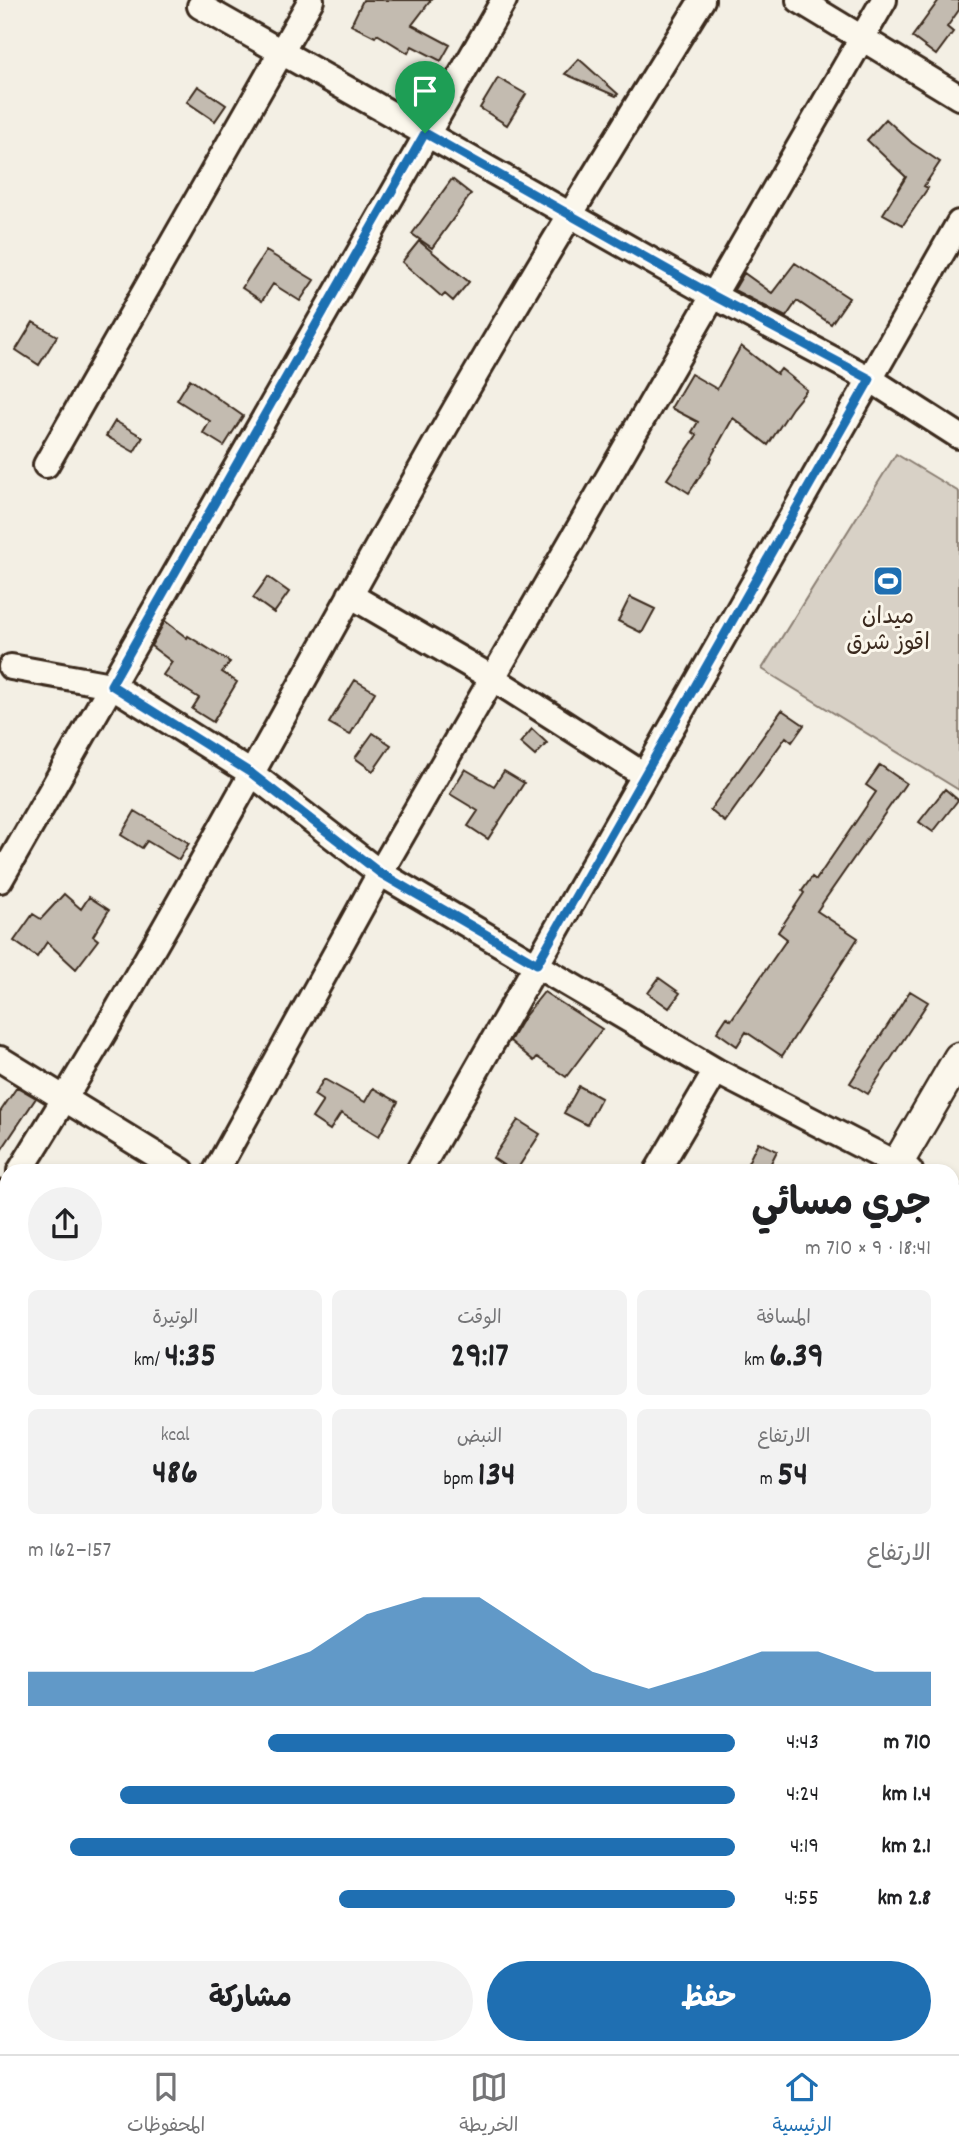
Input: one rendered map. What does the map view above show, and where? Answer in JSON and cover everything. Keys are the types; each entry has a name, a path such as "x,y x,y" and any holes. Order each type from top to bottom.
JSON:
{"street":[{"path":"46,465 311,0"},
{"path":"0,880 425,133 504,0"},
{"path":"24,1164 66,1098 350,595 569,215 702,0"},
{"path":"799,0 959,97"},
{"path":"220,1164 380,873 884,0"},
{"path":"200,6 714,296 870,379 959,436"},
{"path":"423,1164 959,223"},
{"path":"350,595 494,679 644,775"},
{"path":"10,667 111,685 251,773 380,873 716,1071 892,1164"},
{"path":"902,1164 959,1058"},
{"path":"0,1059 171,1164"},
{"path":"661,1164 716,1071"}],"shaded area":[{"name":"ميدان اقوز شرق","path":"896,454 959,492 959,790 762,669"}],"building":[{"path":"363,0 431,0 412,25 450,45 441,61 412,46 408,53 377,34 375,37 351,25"},
{"path":"939,0 959,0 959,10 947,27 953,32 936,55 912,37"},
{"path":"579,59 618,94 616,96 565,74"},
{"path":"498,78 526,94 507,125 480,108"},
{"path":"198,86 226,105 215,121 187,102"},
{"path":"886,119 912,143 940,162 924,186 928,188 903,225 883,214 906,177 867,140"},
{"path":"452,179 471,194 432,248 412,234"},
{"path":"419,241 469,282 453,301 445,294 442,297 402,262"},
{"path":"266,251 314,280 300,301 273,284 262,301 242,288"},
{"path":"795,263 849,298 831,324 797,301 786,317 734,290 744,273 772,293"},
{"path":"33,322 57,336 39,365 16,350"},
{"path":"741,346 777,374 781,369 807,390 768,445 733,418 712,458 689,493 667,479 697,435 692,432 698,422 671,408 691,374 717,389"},
{"path":"190,379 243,416 224,446 203,433 210,421 177,400"},
{"path":"115,421 143,437 134,452 106,436"},
{"path":"268,577 289,592 274,613 253,598"},
{"path":"630,597 655,609 642,633 618,621"},
{"path":"165,621 187,638 188,636 230,662 222,672 237,682 213,722 192,709 199,698 163,675 172,662 151,646"},
{"path":"355,680 375,692 350,735 329,723"},
{"path":"782,710 804,725 792,742 786,737 725,822 710,810"},
{"path":"532,729 547,743 535,756 520,743"},
{"path":"373,733 391,745 373,771 355,758"},
{"path":"880,765 906,783 817,911 858,938 782,1056 746,1032 737,1046 717,1032 727,1017 731,1020 787,939 778,932 804,893 802,891 812,877 816,880 876,792 866,785"},
{"path":"465,769 494,786 504,771 524,783 488,839 468,826 478,811 450,794"},
{"path":"945,789 958,800 933,832 919,822"},
{"path":"135,811 189,843 179,860 147,841 142,848 121,835"},
{"path":"64,894 81,909 89,897 109,910 93,936 98,940 76,969 47,942 37,957 14,941 33,914 41,919"},
{"path":"659,978 680,993 669,1008 648,993"},
{"path":"910,991 928,1002 868,1094 850,1083"},
{"path":"544,992 602,1029 566,1077 537,1057 534,1061 510,1041 524,1017"},
{"path":"324,1079 365,1102 373,1088 398,1102 379,1136 341,1113 330,1130 312,1118 323,1101 314,1095"},
{"path":"579,1086 601,1098 587,1125 564,1113"},
{"path":"17,1087 36,1098 0,1152 0,1112"},
{"path":"518,1120 540,1134 521,1164 502,1164 493,1158"},
{"path":"758,1142 777,1151 770,1164 747,1164"}],"place":[{"name":"ميدان اقوز شرق","path":"888,581"}],"route":[{"path":"425,133 714,296 870,379 537,964 380,873 251,773 111,685 425,133"}]}
